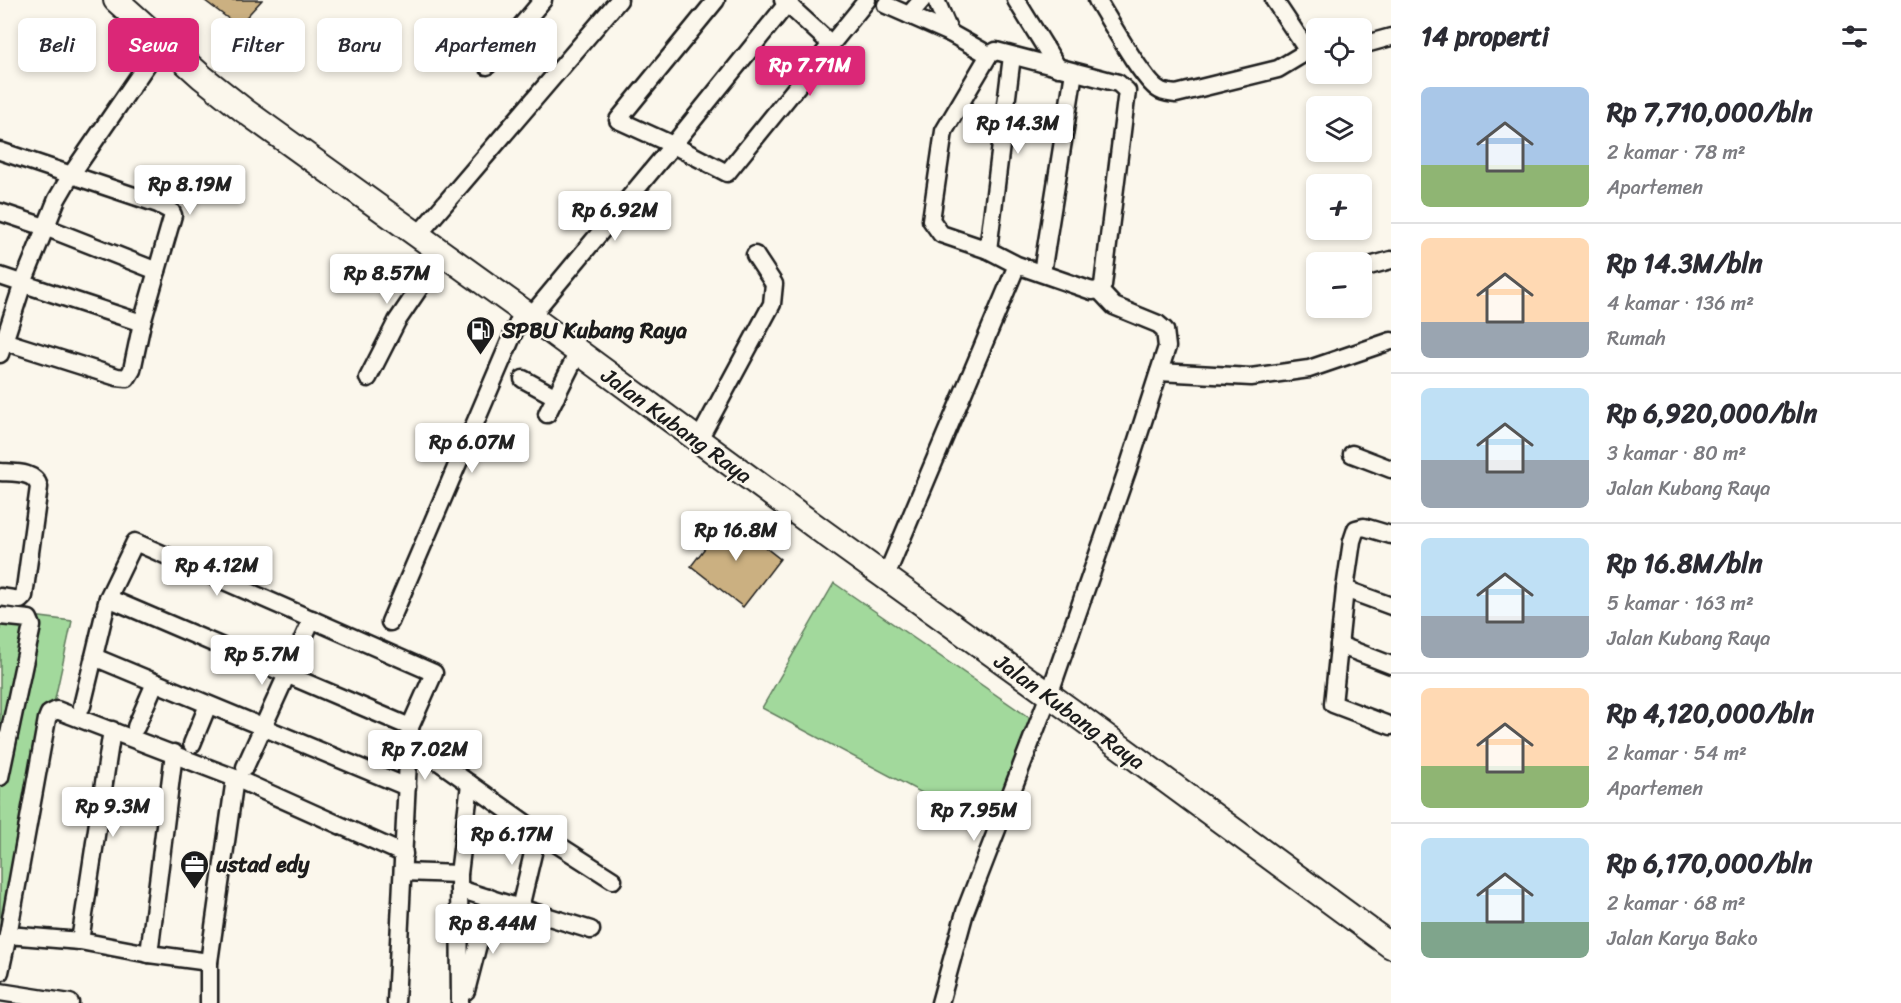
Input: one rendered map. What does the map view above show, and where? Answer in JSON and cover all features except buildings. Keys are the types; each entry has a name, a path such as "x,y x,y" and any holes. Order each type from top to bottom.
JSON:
{"highway":[{"name":"Jalan Kubang Raya","path":"116,0 137,18"},
{"name":"Jalan Kubang Raya","path":"199,71 245,111 527,314 1391,946"}],"street":[{"path":"527,18 543,0"},
{"path":"418,235 620,0"},
{"path":"716,0 618,120 727,173 867,0"},
{"path":"909,15 922,0"},
{"path":"936,0 950,33"},
{"path":"1016,0 1066,70 1042,273"},
{"path":"1097,0 1152,84 1163,93 1176,94 1278,69 1306,56"},
{"path":"1274,0 1306,45"},
{"path":"390,622 527,314 673,145 786,1 831,44"},
{"path":"886,5 950,33 988,55"},
{"path":"1372,43 1391,38"},
{"path":"996,51 1118,83 1127,91 1103,285 1099,290 1092,291 1017,265 988,250 941,234 931,220 944,131 988,55 996,51"},
{"path":"988,250 1012,56"},
{"path":"0,151 71,175 158,204 171,211 172,215 142,323 132,369 127,378 2,346 45,227 71,175 142,72"},
{"path":"1127,91 1152,84"},
{"path":"0,212 45,227 157,272"},
{"path":"368,378 397,321 442,253"},
{"path":"698,441 772,304 774,284 755,255"},
{"path":"1372,265 1391,260"},
{"path":"886,576 1017,265"},
{"path":"0,276 142,323"},
{"path":"940,1003 965,912 1049,695 1128,468 1167,347 1165,330 1158,324 1109,303 1099,290"},
{"path":"1159,372 1251,376 1309,369 1391,341"},
{"path":"547,414 578,352"},
{"path":"523,379 556,397"},
{"path":"1352,454 1389,466"},
{"path":"0,472 31,476 39,487 24,596 20,600 0,597"},
{"path":"1391,536 1364,527 1356,529 1345,589 1333,704 1391,726"},
{"path":"81,706 108,598 135,542 434,673 410,727 411,751 408,760 396,1003"},
{"path":"1345,589 1391,606"},
{"path":"108,598 410,727"},
{"path":"0,616 29,619 32,626 0,777"},
{"path":"209,1003 209,962 240,772 312,619"},
{"path":"1339,645 1391,665"},
{"path":"94,657 407,787"},
{"path":"136,727 155,682"},
{"path":"192,744 208,705"},
{"path":"0,972 49,714 57,710 174,753 240,772 404,854"},
{"path":"80,941 112,730"},
{"path":"411,751 416,748 425,752 538,832 613,880"},
{"path":"149,954 174,753"},
{"path":"461,1003 459,882 470,784"},
{"path":"520,908 538,832"},
{"path":"403,872 459,882 490,898 591,930"},
{"path":"461,1003 490,898"},
{"path":"8,935 80,941 209,962"},
{"path":"0,992 70,1003"}],"green space":[{"path":"834,583 1034,721 990,829 762,708"},
{"path":"0,612 72,621 0,951"}],"place":[{"name":"SPBU Kubang Raya","path":"481,356"},
{"name":"ustad edy","path":"195,890"}]}
